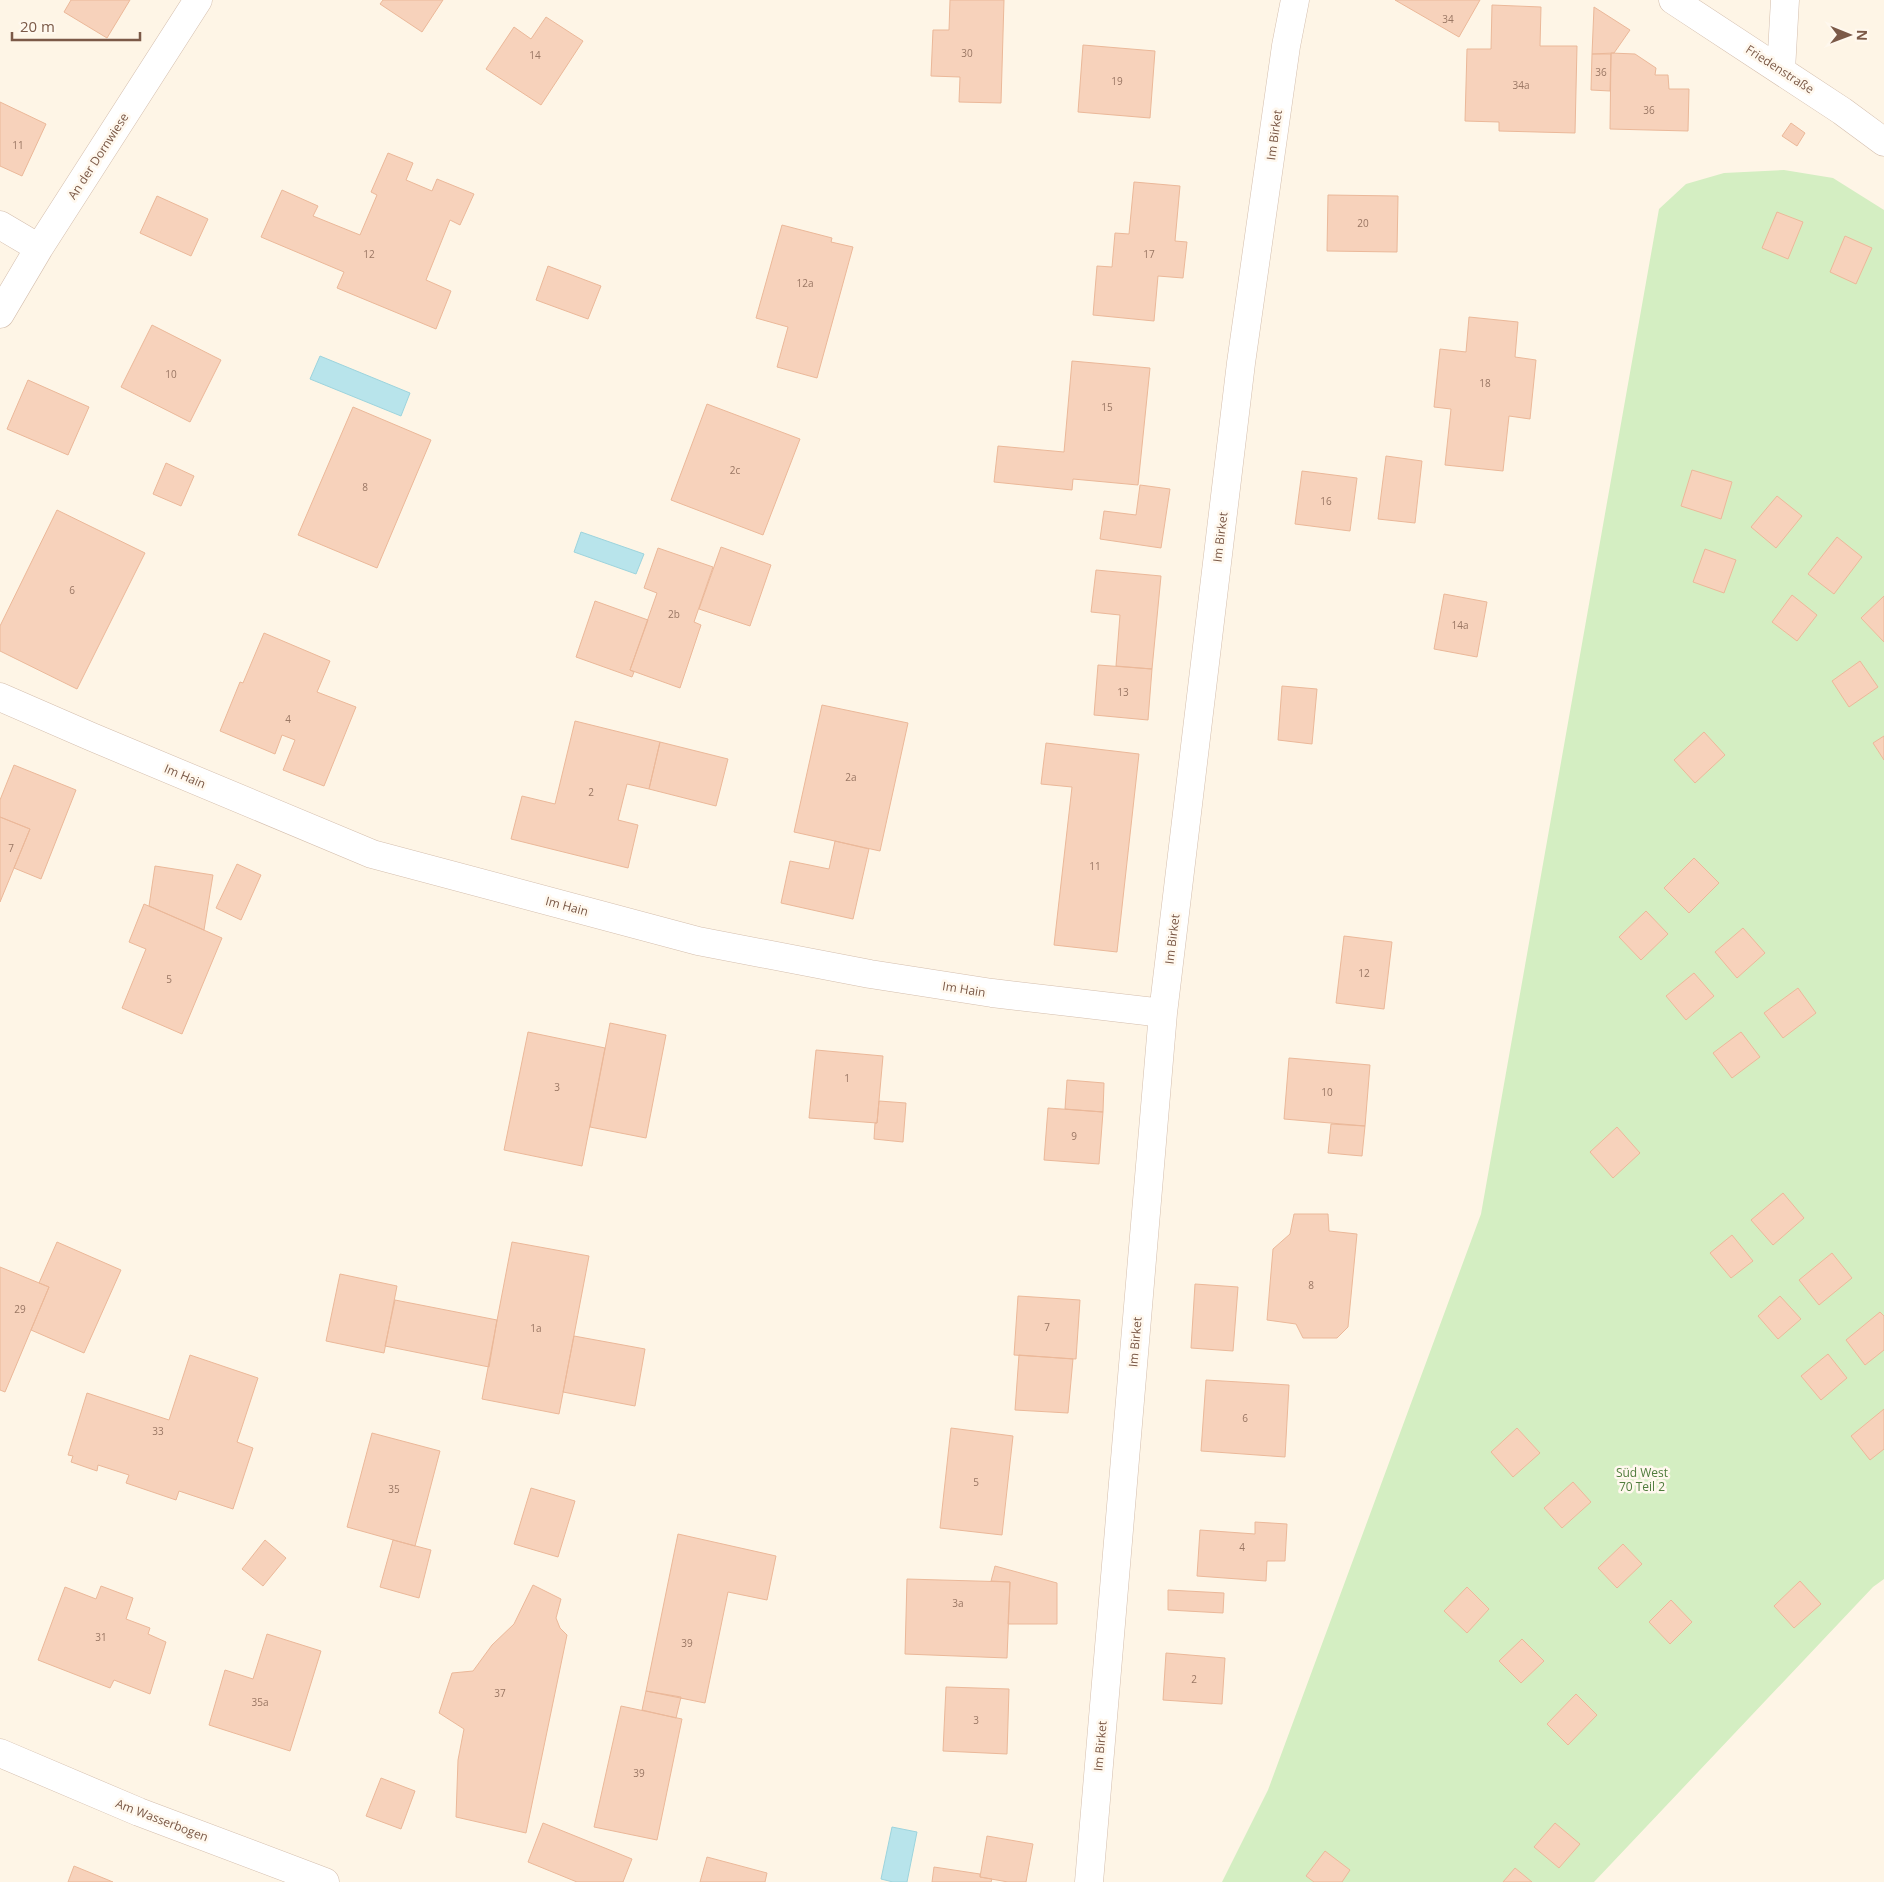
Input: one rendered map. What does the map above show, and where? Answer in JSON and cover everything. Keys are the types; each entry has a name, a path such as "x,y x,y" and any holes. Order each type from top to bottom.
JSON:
{"street":[{"name":"An der Dornwiese","path":"0,314 39,248 198,0"},
{"name":"Im Birket","path":"1089,1882 1163,1013 1241,363 1286,46 1295,0"},
{"name":"Friedenstraße","path":"1673,0 1842,111 1884,142"},
{"path":"1781,70 1785,0"},
{"path":"0,225 39,248"},
{"name":"Im Hain","path":"0,697 372,854 698,941 880,976 992,993 1163,1013"},
{"name":"Am Wasserbogen","path":"0,1753 139,1812 325,1882"}],"green space":[{"name":"Süd West 70 Teil 2","path":"1784,170 1833,178 1884,210 1884,1579 1873,1587 1594,1882 1222,1882 1268,1790 1481,1214 1659,209 1686,184 1724,173"}],"water":[{"path":"320,356 410,393 401,416 310,379"},
{"path":"581,532 644,554 636,574 574,552"},
{"path":"892,1827 917,1832 907,1882 893,1882 881,1879"}],"building":[{"path":"71,0 130,0 107,38 64,12"},
{"path":"383,0 443,0 422,32 380,4"},
{"path":"950,0 1004,0 1001,103 959,102 960,77 931,76 933,30 949,30"},
{"path":"1395,0 1480,0 1459,37"},
{"path":"1492,5 1541,7 1540,46 1577,46 1575,133 1499,131 1499,122 1465,121 1467,49 1491,49"},
{"path":"1594,7 1630,30 1614,53 1592,54"},
{"path":"546,17 583,41 541,105 486,69 514,27 531,39"},
{"path":"1083,45 1155,51 1150,118 1078,112"},
{"path":"1611,53 1635,54 1656,68 1655,75 1668,75 1669,89 1689,89 1688,131 1610,129"},
{"path":"1592,54 1611,54 1610,91 1591,90"},
{"path":"0,102 46,124 22,176 0,166"},
{"path":"1791,123 1805,133 1797,146 1782,136"},
{"path":"388,153 413,163 406,180 432,191 437,179 474,194 460,225 450,220 426,280 451,291 436,329 337,288 344,272 261,237 282,190 318,206 313,216 360,235 377,195 371,192"},
{"path":"1134,182 1180,186 1175,241 1187,242 1183,278 1158,276 1154,321 1093,315 1097,266 1112,267 1115,233 1129,234"},
{"path":"1328,195 1398,196 1397,252 1327,251"},
{"path":"157,196 208,219 191,256 140,233"},
{"path":"1777,212 1803,222 1788,259 1762,248"},
{"path":"782,225 832,238 831,242 853,247 817,378 777,367 788,327 756,318"},
{"path":"1845,236 1872,248 1856,284 1830,272"},
{"path":"548,266 601,286 588,319 536,300"},
{"path":"1469,317 1518,322 1515,357 1536,360 1530,419 1509,416 1503,471 1445,465 1451,409 1434,407 1440,349 1466,352"},
{"path":"152,325 221,360 190,422 121,387"},
{"path":"1072,361 1150,368 1138,485 1073,479 1072,490 994,482 998,446 1064,452"},
{"path":"28,380 89,407 68,455 7,429"},
{"path":"707,404 800,439 763,535 671,500"},
{"path":"353,407 431,440 377,568 298,535"},
{"path":"1386,456 1422,461 1415,523 1378,519"},
{"path":"166,463 194,476 181,506 153,494"},
{"path":"1692,470 1732,482 1721,519 1681,506"},
{"path":"1302,471 1357,478 1350,531 1295,524"},
{"path":"1140,485 1170,489 1161,548 1100,539 1104,511 1136,515"},
{"path":"1777,496 1802,516 1776,548 1751,527"},
{"path":"57,510 145,553 77,689 0,651 0,626"},
{"path":"1837,537 1862,557 1834,594 1808,574"},
{"path":"721,547 771,565 750,626 699,609"},
{"path":"658,548 713,567 694,622 701,625 680,688 630,670 657,593 644,588"},
{"path":"1705,549 1736,560 1724,593 1693,582"},
{"path":"1096,570 1161,576 1152,669 1116,666 1120,615 1091,612"},
{"path":"1444,594 1487,602 1477,657 1434,649"},
{"path":"1792,595 1817,615 1797,641 1772,622"},
{"path":"1884,596 1884,642 1861,618"},
{"path":"595,601 648,620 630,670 634,672 632,677 576,657"},
{"path":"264,633 330,661 317,692 356,707 324,786 283,770 295,740 282,735 275,754 220,731 240,682 243,683"},
{"path":"1860,661 1878,687 1849,707 1832,681"},
{"path":"1098,665 1152,669 1148,720 1094,715"},
{"path":"1282,686 1317,689 1312,744 1278,740"},
{"path":"822,705 908,723 880,851 794,832"},
{"path":"575,721 660,742 649,789 627,784 618,820 638,825 628,868 511,839 522,796 555,804"},
{"path":"1704,732 1725,755 1695,783 1674,760"},
{"path":"1884,736 1884,760 1873,743"},
{"path":"660,742 728,759 716,806 649,789"},
{"path":"1046,743 1139,754 1117,952 1054,945 1072,787 1041,784"},
{"path":"14,765 76,790 41,879 14,868 30,829 0,817 0,800"},
{"path":"0,817 30,829 0,902"},
{"path":"835,841 869,849 853,919 781,903 790,861 829,869"},
{"path":"1694,858 1719,883 1689,913 1664,888"},
{"path":"237,864 261,875 241,920 216,908"},
{"path":"155,866 213,875 204,930 149,906"},
{"path":"144,904 222,938 182,1034 122,1008 146,949 129,942"},
{"path":"1646,911 1668,934 1641,960 1619,937"},
{"path":"1743,928 1765,953 1737,978 1715,952"},
{"path":"1344,936 1392,942 1384,1009 1336,1003"},
{"path":"1694,973 1714,996 1686,1020 1666,996"},
{"path":"1798,988 1816,1013 1783,1038 1764,1013"},
{"path":"610,1023 666,1035 646,1138 590,1127"},
{"path":"528,1032 605,1048 582,1166 504,1150"},
{"path":"1741,1032 1760,1057 1732,1078 1713,1053"},
{"path":"816,1050 883,1056 877,1123 809,1118"},
{"path":"1289,1058 1370,1065 1365,1126 1284,1119"},
{"path":"1067,1080 1104,1083 1103,1112 1065,1109"},
{"path":"879,1101 906,1103 903,1142 874,1139"},
{"path":"1048,1108 1103,1112 1099,1164 1044,1160"},
{"path":"1331,1124 1365,1126 1362,1156 1328,1153"},
{"path":"1617,1127 1640,1153 1613,1178 1590,1152"},
{"path":"1783,1193 1804,1218 1773,1245 1751,1220"},
{"path":"1294,1214 1328,1214 1329,1231 1357,1234 1348,1327 1337,1338 1303,1338 1296,1324 1267,1320 1273,1249 1290,1234"},
{"path":"1732,1235 1753,1261 1731,1278 1710,1253"},
{"path":"57,1242 121,1270 84,1353 31,1330 49,1287 39,1283"},
{"path":"512,1242 589,1256 559,1414 482,1399"},
{"path":"1832,1253 1852,1278 1819,1305 1799,1280"},
{"path":"0,1267 49,1287 5,1392 0,1390"},
{"path":"340,1274 397,1286 384,1353 326,1341"},
{"path":"1195,1284 1238,1287 1233,1351 1191,1348"},
{"path":"1018,1296 1080,1300 1076,1359 1014,1355"},
{"path":"1780,1296 1801,1319 1778,1339 1758,1316"},
{"path":"395,1300 497,1320 489,1367 385,1346"},
{"path":"1880,1312 1884,1316 1884,1350 1865,1365 1846,1340"},
{"path":"574,1336 645,1349 635,1406 563,1392"},
{"path":"1828,1354 1847,1378 1821,1400 1801,1376"},
{"path":"190,1355 258,1378 237,1442 253,1448 233,1509 179,1491 176,1500 126,1483 129,1475 98,1465 97,1471 71,1462 73,1456 68,1455 87,1393 169,1420"},
{"path":"1019,1355 1073,1359 1068,1413 1015,1410"},
{"path":"1206,1380 1289,1385 1285,1457 1201,1451"},
{"path":"1884,1409 1884,1449 1870,1460 1851,1436"},
{"path":"951,1428 1013,1436 1002,1535 940,1528"},
{"path":"1517,1428 1540,1453 1513,1477 1491,1452"},
{"path":"372,1433 440,1451 415,1546 347,1527"},
{"path":"1573,1482 1591,1502 1562,1528 1544,1508"},
{"path":"531,1488 575,1501 558,1557 514,1544"},
{"path":"1255,1522 1287,1524 1285,1561 1267,1561 1266,1581 1197,1576 1200,1530 1255,1534"},
{"path":"678,1534 776,1556 767,1600 728,1592 705,1703 646,1691"},
{"path":"265,1540 286,1558 263,1586 242,1569"},
{"path":"393,1540 431,1550 419,1598 380,1587"},
{"path":"1623,1544 1642,1564 1617,1588 1598,1568"},
{"path":"995,1566 1057,1583 1057,1624 1008,1624 1010,1582 991,1581"},
{"path":"907,1579 1010,1582 1007,1658 905,1654"},
{"path":"1800,1581 1821,1604 1794,1628 1774,1606"},
{"path":"533,1585 561,1599 556,1618 560,1628 567,1635 526,1833 456,1817 458,1760 464,1729 439,1713 452,1673 473,1671 492,1645 514,1624"},
{"path":"101,1586 133,1598 126,1619 150,1628 148,1634 166,1642 150,1694 114,1680 110,1688 38,1660 65,1587 96,1599"},
{"path":"1467,1587 1489,1609 1467,1633 1444,1611"},
{"path":"1168,1590 1224,1593 1223,1613 1168,1610"},
{"path":"1671,1600 1692,1622 1670,1644 1649,1622"},
{"path":"267,1634 321,1651 290,1751 209,1725 225,1670 253,1679"},
{"path":"1522,1639 1544,1661 1521,1683 1499,1661"},
{"path":"1166,1653 1225,1658 1222,1704 1163,1700"},
{"path":"946,1687 1009,1689 1007,1754 943,1751"},
{"path":"646,1691 681,1697 676,1718 642,1710"},
{"path":"1576,1694 1597,1715 1568,1745 1547,1724"},
{"path":"621,1706 682,1719 657,1840 594,1827"},
{"path":"381,1778 415,1791 401,1829 366,1816"},
{"path":"543,1823 632,1859 623,1882 577,1882 528,1862"},
{"path":"1555,1823 1580,1844 1559,1868 1534,1847"},
{"path":"987,1836 1033,1844 1026,1882 1008,1882 980,1877"},
{"path":"1325,1851 1350,1870 1342,1882 1314,1882 1306,1876"},
{"path":"707,1857 767,1873 765,1882 700,1882"},
{"path":"74,1866 113,1882 68,1882"},
{"path":"934,1867 980,1874 980,1877 992,1879 991,1882 932,1882"},
{"path":"1515,1868 1532,1882 1503,1882"}]}
